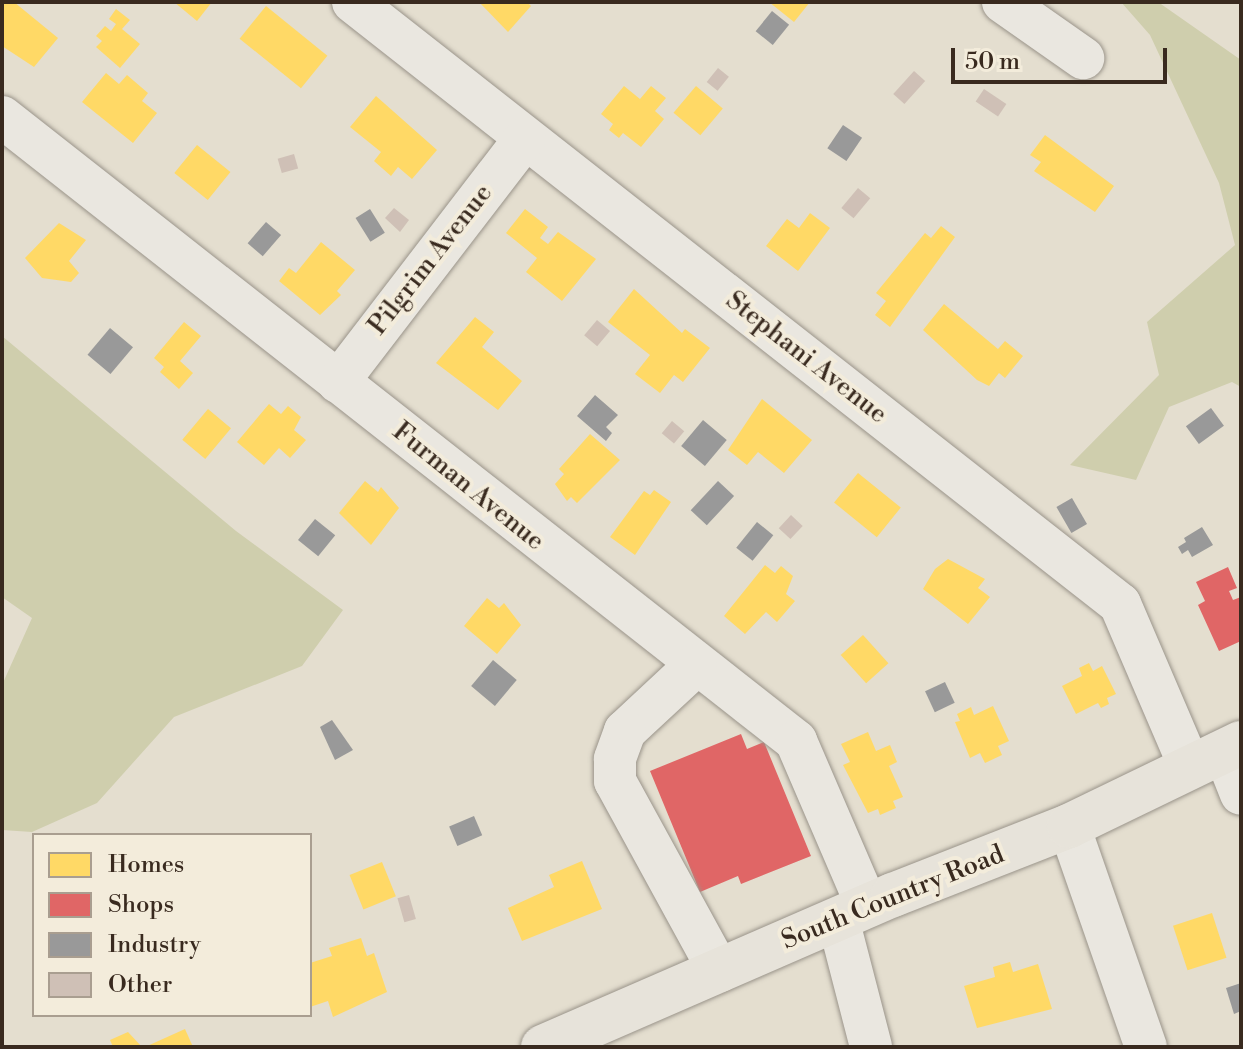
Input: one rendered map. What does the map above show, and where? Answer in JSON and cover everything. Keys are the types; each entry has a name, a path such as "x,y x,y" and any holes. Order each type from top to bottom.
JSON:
{"main road":[{"name":"South Country Road","path":"543,1047 852,912 1069,826 1218,754"}],"street":[{"name":"Stephani Avenue","path":"353,2 1120,604 1241,794"},
{"path":"1003,2 1083,58"},
{"name":"Furman Avenue","path":"2,117 796,741 852,912 871,1047"},
{"name":"Pilgrim Avenue","path":"338,382 525,138"},
{"path":"696,665 625,731 615,759 615,781 719,971"},
{"path":"1069,826 1146,1047"}],"green space":[{"path":"1121,2 1158,2 1241,60 1241,387 1232,382 1169,407 1136,480 1070,465 1159,375 1147,322 1235,245 1219,183 1150,35"},
{"path":"2,336 236,531 343,610 302,666 174,717 97,803 32,832 2,830 2,685 32,618 2,597"}],"building: Homes":[{"path":"2,2 14,2 58,38 34,67 2,46"},
{"path":"174,2 212,2 197,21"},
{"path":"479,2 527,2 531,6 508,32"},
{"path":"769,2 810,2 794,22"},
{"path":"266,6 327,56 301,88 240,39"},
{"path":"116,9 130,20 122,29 140,44 120,68 96,47 102,41 96,36 105,26 111,31 116,24 109,19"},
{"path":"106,73 119,84 127,75 148,93 142,101 157,113 133,143 82,102"},
{"path":"624,86 640,99 651,86 666,98 655,111 664,119 641,147 623,133 619,138 609,130 613,124 601,114"},
{"path":"696,86 723,108 700,135 674,113"},
{"path":"376,96 437,150 412,179 398,167 391,176 374,161 381,152 350,127"},
{"path":"1045,135 1114,186 1095,212 1034,171 1041,162 1030,155"},
{"path":"197,145 230,172 208,200 174,173"},
{"path":"525,209 548,227 540,238 548,244 558,232 596,259 562,301 526,272 537,258 506,233"},
{"path":"810,213 830,228 798,271 766,246 787,219 799,228"},
{"path":"59,223 86,240 69,261 79,273 71,282 42,278 25,258"},
{"path":"941,226 955,237 890,327 875,315 886,301 876,293 925,233 931,238"},
{"path":"321,242 355,270 337,291 341,295 320,315 279,281 289,268 296,273"},
{"path":"634,289 682,333 685,329 710,348 683,382 674,375 660,393 635,374 650,355 608,322"},
{"path":"944,304 998,349 1005,341 1023,356 1005,378 999,373 989,386 977,380 923,330"},
{"path":"475,317 494,332 482,347 522,381 498,410 436,363"},
{"path":"184,322 201,336 180,361 193,373 179,389 160,372 164,367 154,358"},
{"path":"762,399 812,440 784,473 758,452 747,465 728,450"},
{"path":"269,404 281,414 288,406 301,417 294,430 306,440 290,458 279,448 264,465 237,442"},
{"path":"208,409 231,428 205,459 182,440"},
{"path":"590,434 620,460 577,503 571,497 567,501 555,484 564,474 559,469"},
{"path":"858,473 901,508 877,537 834,503"},
{"path":"365,481 378,492 381,487 399,508 371,545 339,513"},
{"path":"654,490 671,502 635,555 610,537 644,491 650,495"},
{"path":"948,559 985,579 978,588 990,597 968,624 923,589 935,569"},
{"path":"765,565 775,573 781,566 793,576 786,594 795,601 777,622 766,612 745,634 724,616"},
{"path":"487,598 499,608 504,603 521,625 497,654 464,626"},
{"path":"863,635 888,663 866,683 841,655"},
{"path":"1089,663 1093,671 1102,666 1116,694 1107,698 1109,704 1101,708 1098,703 1076,714 1062,686 1082,676 1079,668"},
{"path":"993,706 1009,741 998,746 1002,755 985,763 980,753 970,758 955,722 960,721 957,714 971,707 974,715"},
{"path":"868,732 876,751 890,745 897,762 889,766 903,797 893,801 896,808 880,815 878,809 868,813 843,765 850,762 841,744"},
{"path":"582,861 602,909 522,941 508,908 554,887 549,875"},
{"path":"382,862 396,896 363,909 350,875"},
{"path":"1212,913 1227,958 1188,970 1173,926"},
{"path":"361,938 367,956 374,953 387,992 333,1017 328,1001 312,1006 312,962 332,956 329,948"},
{"path":"1010,962 1013,972 1038,964 1052,1009 977,1028 964,986 995,977 993,967"},
{"path":"185,1029 193,1047 145,1047"},
{"path":"128,1032 142,1047 113,1047 110,1040"}],"building: Shops":[{"path":"1228,567 1237,588 1229,591 1233,600 1241,597 1241,641 1219,651 1198,605 1205,601 1196,582"},
{"path":"741,734 747,749 764,742 811,856 741,884 738,876 700,892 650,771"}],"building: Industry":[{"path":"772,11 789,25 773,45 756,31"},
{"path":"843,125 862,138 846,161 827,148"},
{"path":"370,209 385,233 370,242 356,218"},
{"path":"266,222 281,235 263,256 248,243"},
{"path":"110,328 133,347 110,374 88,355"},
{"path":"595,395 618,415 606,427 612,433 606,441 577,416"},
{"path":"1211,408 1224,426 1199,444 1186,426"},
{"path":"703,420 727,440 705,466 681,446"},
{"path":"718,481 734,496 707,525 691,510"},
{"path":"1072,498 1087,524 1071,533 1056,507"},
{"path":"315,519 335,535 318,556 298,540"},
{"path":"757,522 773,535 753,561 736,548"},
{"path":"1202,527 1213,545 1192,557 1188,550 1182,554 1178,547 1186,542 1184,538"},
{"path":"493,660 517,680 495,706 471,686"},
{"path":"945,682 955,703 935,712 925,691"},
{"path":"332,720 353,750 335,760 320,727"},
{"path":"474,816 482,835 457,846 449,827"},
{"path":"1241,983 1241,1011 1234,1014 1226,988"}],"building: Other":[{"path":"718,68 729,77 718,91 707,82"},
{"path":"914,71 925,81 904,104 893,94"},
{"path":"984,89 1006,104 998,117 976,101"},
{"path":"294,154 298,168 282,173 278,159"},
{"path":"858,188 870,198 854,218 841,208"},
{"path":"394,208 409,220 400,232 385,218"},
{"path":"597,320 610,331 597,346 584,335"},
{"path":"672,421 684,431 674,444 662,433"},
{"path":"791,515 803,526 790,539 779,528"},
{"path":"409,895 416,919 404,922 397,898"}]}
